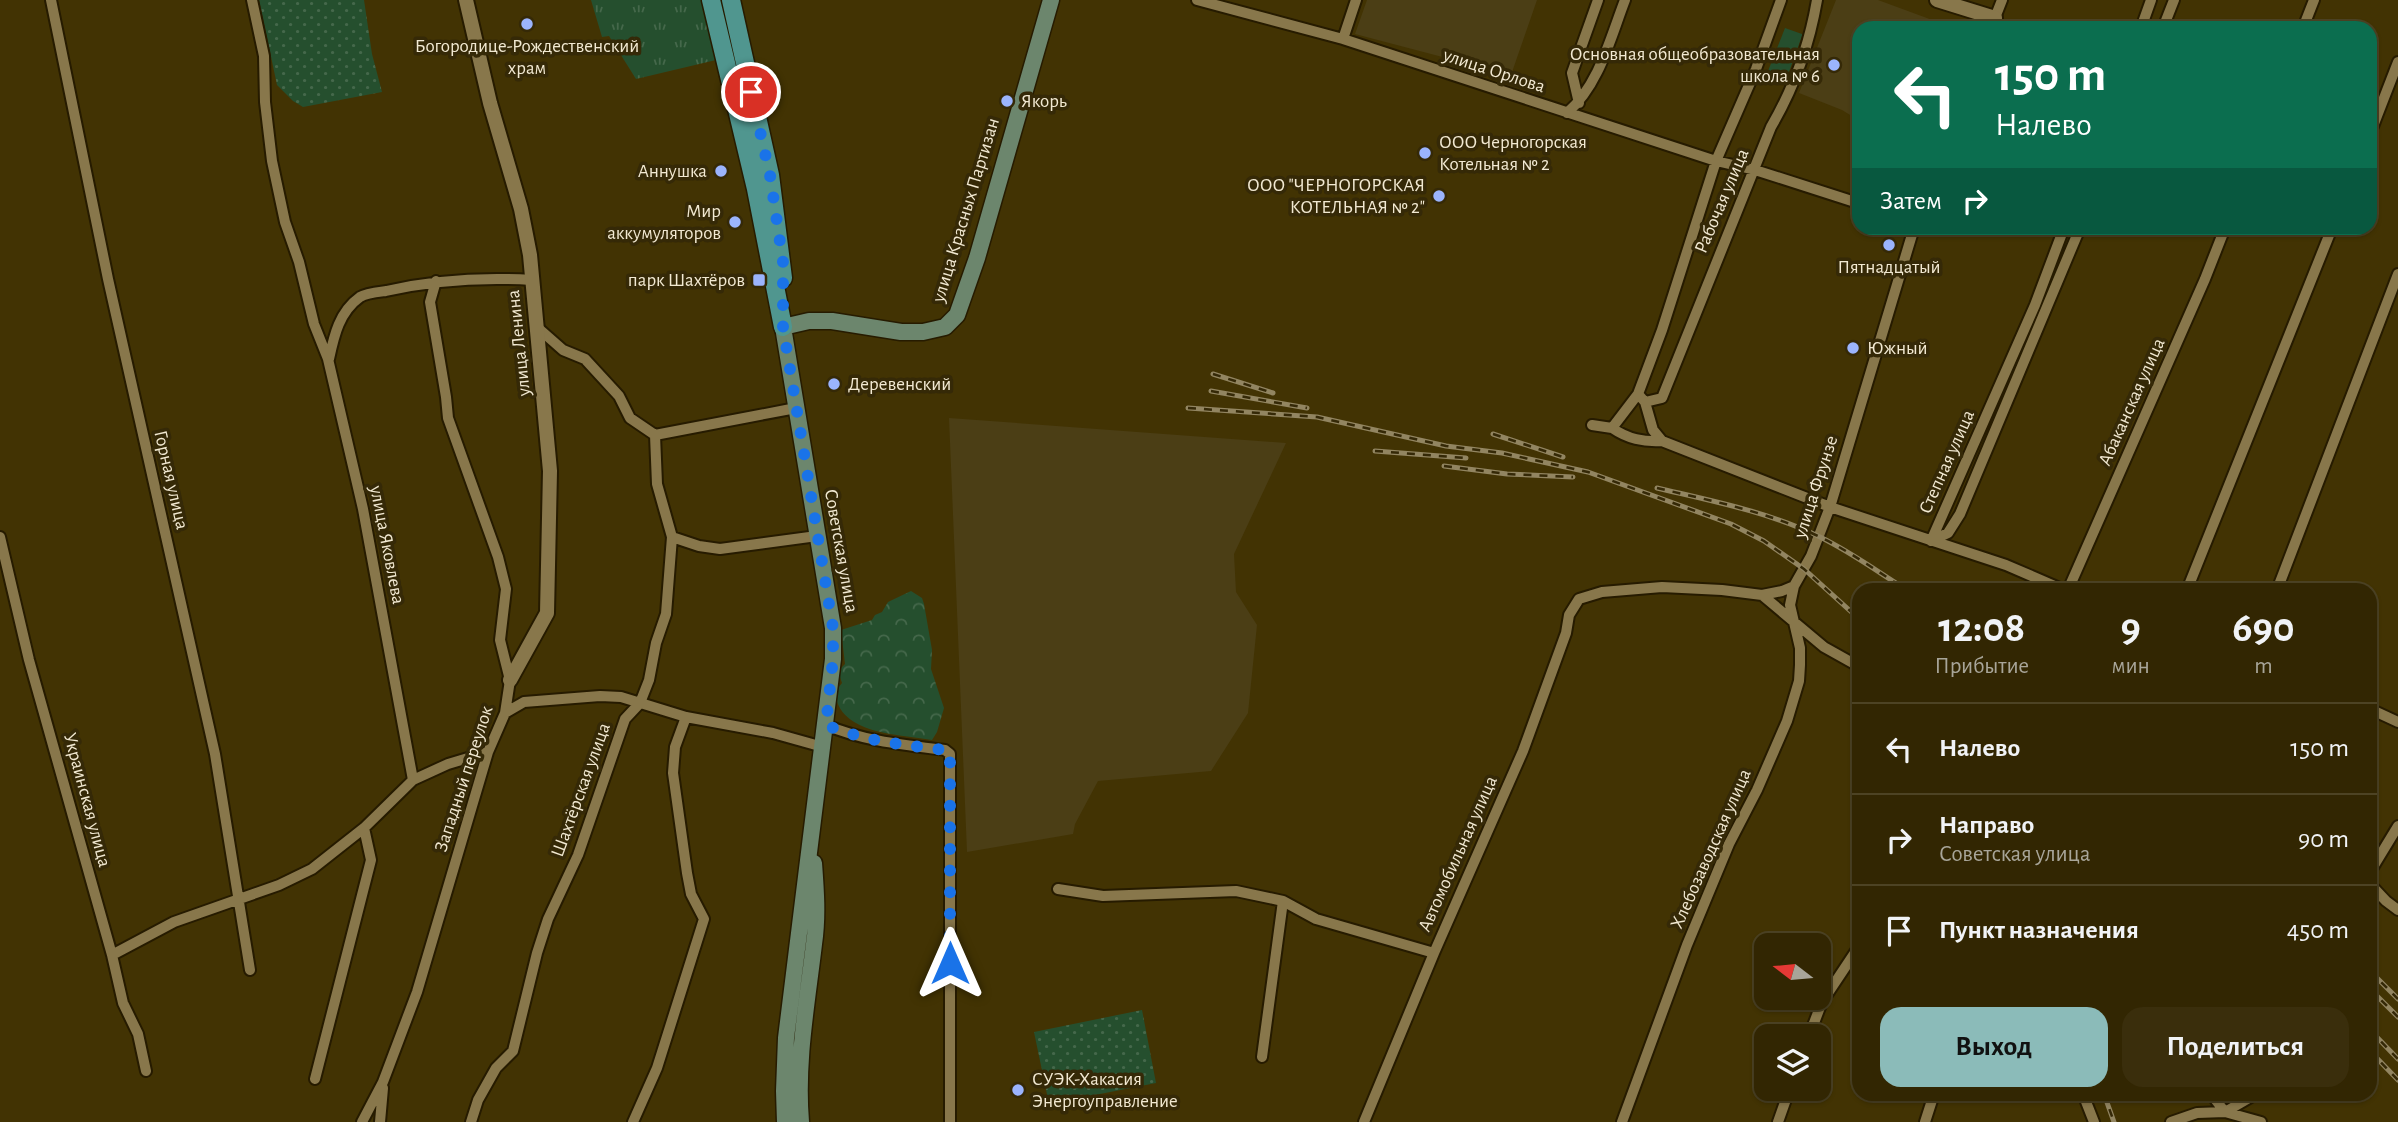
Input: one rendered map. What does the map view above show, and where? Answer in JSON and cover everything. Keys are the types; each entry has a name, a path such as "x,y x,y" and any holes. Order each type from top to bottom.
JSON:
{"main road":[{"name":"Советская улица","path":"711,0 756,189 783,327 833,628 833,659 826,725 786,1038 785,1122"},
{"name":"Советская улица","path":"731,0 770,175 783,262 783,327"},
{"name":"улица Красных Партизан","path":"783,327 809,321 832,321 880,329 923,332 945,327 957,315 977,258 1051,0"},
{"name":"Советская улица","path":"801,1122 799,1083 816,912 813,826"}],"street":[{"name":"Горная улица","path":"51,0 108,279 215,754 250,970"},
{"name":"улица Яковлева","path":"252,0 264,56 269,138 280,198 314,324 328,359 363,509 413,780"},
{"name":"улица Ленина","path":"466,0 530,255 551,471 547,613 510,680"},
{"name":"улица Орлова","path":"1197,0 1343,38 1716,161 1755,170 1852,200"},
{"path":"1343,38 1356,0"},
{"path":"1579,103 1572,73 1598,0"},
{"path":"1567,113 1579,103 1592,85 1625,0"},
{"name":"Рабочая улица","path":"1781,0 1756,69 1716,161 1642,398 1662,398 1771,127 1788,98 1810,39 1817,0"},
{"path":"1937,0 1988,21"},
{"path":"1994,21 2003,0"},
{"path":"2144,21 2151,0"},
{"path":"2166,21 2174,0"},
{"path":"2306,21 2314,0"},
{"path":"2377,116 2398,62"},
{"name":"улица Фрунзе","path":"1794,586 1816,546 1830,507 1912,235"},
{"name":"Степная улица","path":"1931,541 2035,305 2061,235"},
{"name":"Степная улица","path":"1931,541 1948,533 1960,514 2077,235"},
{"name":"Абаканская улица","path":"2069,583 2222,235"},
{"path":"2190,583 2329,235"},
{"path":"2280,583 2398,274"},
{"path":"328,359 335,328 361,296 436,281 500,278 532,280"},
{"name":"Западный переулок","path":"362,1122 383,1082 417,992 488,752 505,713 510,680 500,640 506,589 498,557 447,418 430,302 436,281"},
{"path":"538,328 563,350 584,359 619,396 630,418 655,435 796,408"},
{"path":"1612,428 1642,398 1653,430 1662,441"},
{"path":"1592,425 1612,428 1638,440 1662,441 1830,507 2006,565 2049,583"},
{"name":"Шахтёрская улица","path":"471,1122 478,1100 496,1068 513,1051 548,919 578,855 625,719 640,703 649,680 656,643 666,614 672,537 657,484 655,435"},
{"path":"672,537 699,546 720,549 817,536"},
{"name":"Украинская улица","path":"0,537 22,634 123,1003 138,1034 146,1072"},
{"path":"1762,596 1794,586"},
{"name":"Хлебозаводская улица","path":"1622,1122 1691,934 1728,844 1757,790 1787,721 1800,665 1800,648 1790,604 1794,586"},
{"name":"Автомобильная улица","path":"1364,1122 1434,953 1523,751 1566,633 1569,615 1579,599 1601,592 1662,587 1722,590 1762,596"},
{"path":"1762,596 1824,647 1852,663"},
{"path":"505,713 524,702 621,697 686,717 773,733 823,747"},
{"path":"2377,712 2398,722"},
{"path":"633,1122 657,1068 704,919 691,894 673,774 675,747 686,717"},
{"path":"826,725 842,732 945,750 950,754 950,1122"},
{"path":"112,955 174,922 279,885 313,869 364,828 413,780 448,764 488,752"},
{"path":"2377,860 2398,826"},
{"path":"315,1079 371,860 364,828"},
{"path":"1058,889 1103,896 1236,891 1283,901 1316,919 1434,953"},
{"path":"2377,891 2398,910"},
{"path":"1262,1057 1283,901"},
{"path":"1814,1024 1822,1002 1852,957"},
{"name":"Западный переулок","path":"380,1122 383,1082"},
{"path":"1778,1122 1785,1101"},
{"path":"1925,1122 1932,1101"},
{"path":"2086,1101 2094,1122"},
{"path":"2216,1101 2225,1112"},
{"path":"2225,1112 2244,1101"},
{"path":"2171,1122 2197,1113 2225,1112 2261,1122"}],"shaded area":[{"path":"1367,0 1537,0 1511,75 1355,34"},
{"name":"Основная общеобразовательная школа № 6","path":"1836,0 1878,0 1935,21 1852,21 1852,116 1799,93"},
{"path":"949,418 1286,443 1234,554 1236,592 1257,625 1248,713 1211,771 1098,781 1075,824 1073,834 967,852"}],"green space":[{"path":"259,0 364,0 372,54 382,92 303,107 293,101 277,85"},
{"path":"591,0 702,0 716,60 636,79 609,36 602,37"},
{"path":"1785,28 1802,36 1785,83 1782,84 1768,80 1766,76"},
{"path":"911,591 922,598 924,604 932,650 931,669 944,708 932,740 888,734 859,725 847,717 839,706 835,692 842,683 838,671 845,664 841,630 872,620 882,612 888,602"},
{"path":"1142,1010 1156,1083 1049,1104 1034,1032"}],"railway":[{"path":"1213,374 1273,393"},
{"path":"1211,391 1307,408"},
{"path":"1188,408 1317,417 1446,446 1502,453 1588,472 1731,524 1764,541 1804,569 1852,613"},
{"path":"1493,434 1563,457"},
{"path":"1375,451 1466,458"},
{"path":"1444,466 1507,474 1573,477"},
{"path":"1657,488 1740,508 1801,528 1843,549 1896,583"},
{"path":"2377,978 2398,999"},
{"path":"2377,996 2398,1017"},
{"path":"2377,1037 2398,1059"},
{"path":"2377,1058 2398,1080"},
{"path":"2106,1101 2114,1122"}],"place":[{"name":"Богородице-Рождественский храм","path":"527,24"},
{"name":"Основная общеобразовательная школа № 6","path":"1834,65"},
{"name":"Якорь","path":"1007,101"},
{"name":"ООО Черногорская Котельная № 2","path":"1425,153"},
{"name":"Аннушка","path":"721,171"},
{"name":"ООО \"ЧЕРНОГОРСКАЯ КОТЕЛЬНАЯ № 2\"","path":"1439,196"},
{"name":"Мир аккумуляторов","path":"735,222"},
{"name":"Пятнадцатый","path":"1889,245"},
{"name":"парк Шахтёров","path":"759,280"},
{"name":"Южный","path":"1853,348"},
{"name":"Деревенский","path":"834,384"},
{"name":"СУЭК-Хакасия Энергоуправление","path":"1018,1090"}],"route":[{"path":"751,92 770,175 783,262 783,327 833,628 833,659 826,725 842,732 945,750 950,754 950,963"}]}
